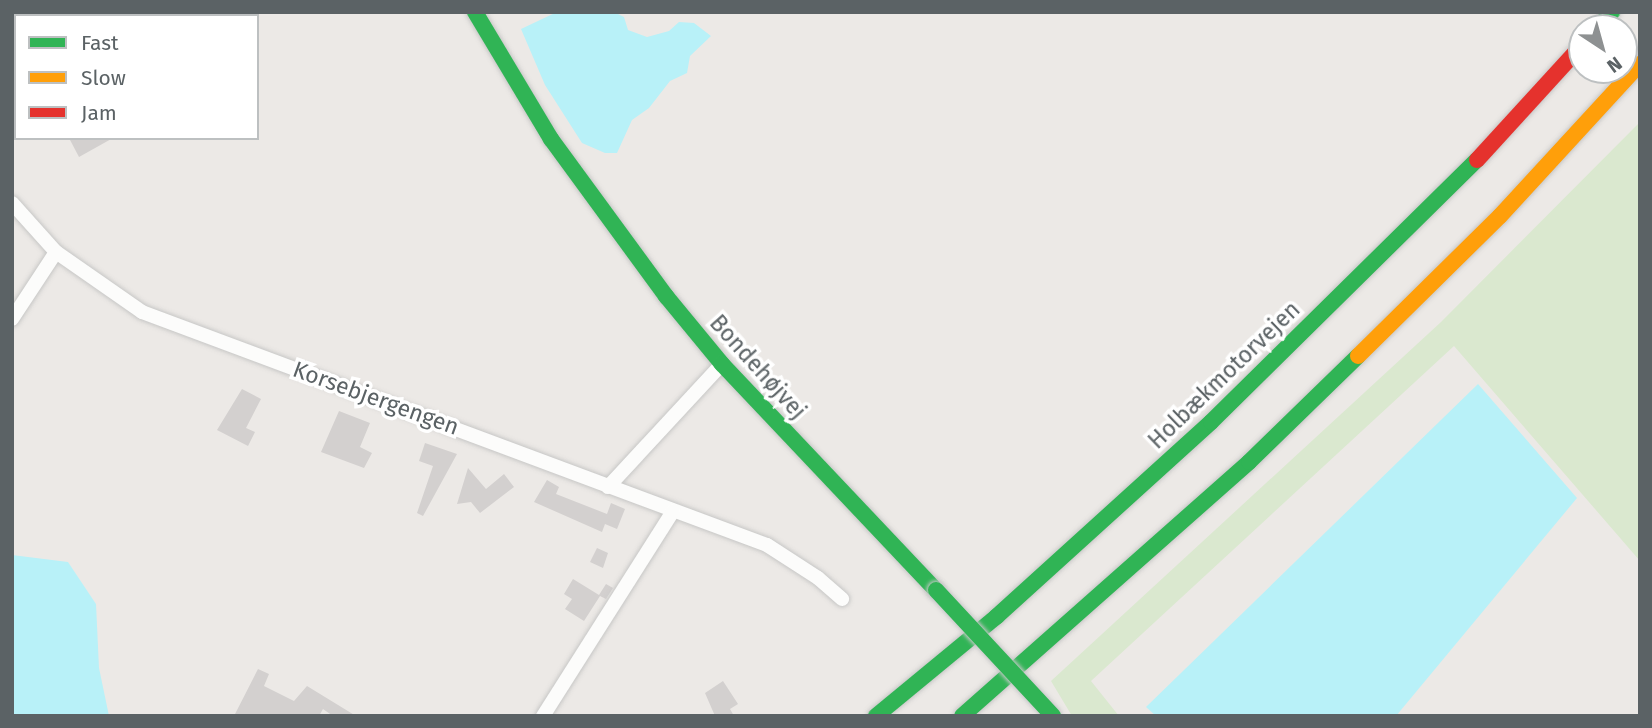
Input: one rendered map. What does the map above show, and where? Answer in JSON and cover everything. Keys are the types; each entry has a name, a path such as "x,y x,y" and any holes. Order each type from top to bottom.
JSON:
{"main road":[{"name":"Bondehøjvej","path":"475,12 590,196 722,364 1053,716"},
{"name":"Holbækmotorvejen","path":"876,716 996,617 1211,422 1463,176 1568,60"},
{"path":"962,716 1249,462 1500,216 1640,64"}],"street":[{"name":"Korsebjergengen","path":"12,203 56,252 142,312 608,488 767,545 818,578 842,599"},
{"path":"12,319 56,252"},
{"path":"608,488 722,364"},
{"path":"543,716 673,511"}],"green space":[{"path":"12,12 69,12 14,14 14,84"},
{"path":"1640,122 1640,561 1454,346 1091,681 1119,716 1072,716 1051,681 1441,322"}],"water":[{"path":"557,12 614,12 624,17 628,30 647,37 669,31 679,22 694,23 711,36 690,56 687,73 670,81 649,108 632,120 617,153 605,153 582,143 545,85 521,29"},
{"path":"1478,384 1577,498 1396,716 1156,716 1146,707"},
{"path":"12,555 68,562 96,604 99,668 109,716 12,716"}],"building":[{"path":"70,140 109,140 79,157"},
{"path":"242,389 261,399 246,428 255,432 248,446 217,430"},
{"path":"339,411 370,423 360,447 372,453 364,468 321,452"},
{"path":"425,443 457,454 423,516 417,513 433,466 419,461"},
{"path":"468,468 486,489 504,474 514,487 480,513 471,502 457,504"},
{"path":"547,480 559,487 556,494 607,514 611,503 625,509 617,529 605,524 602,532 534,502"},
{"path":"597,548 608,553 603,568 590,562"},
{"path":"573,579 599,595 606,584 613,588 606,599 600,596 584,621 565,609 572,599 564,594"},
{"path":"258,669 269,674 264,686 294,701 307,686 356,716 333,716 323,709 319,716 234,716"},
{"path":"723,681 738,704 730,709 734,716 715,716 705,693"}],"traffic: fast":[{"path":"475,12 551,139 666,296 722,364 936,590"},
{"path":"876,716 996,617 1211,422 1477,160"},
{"path":"962,716 1249,462 1358,356"},
{"path":"936,590 1053,716"}],"traffic: slow":[{"path":"1358,356 1500,216 1640,64"}],"traffic: jam":[{"path":"1477,160 1568,60"}]}
